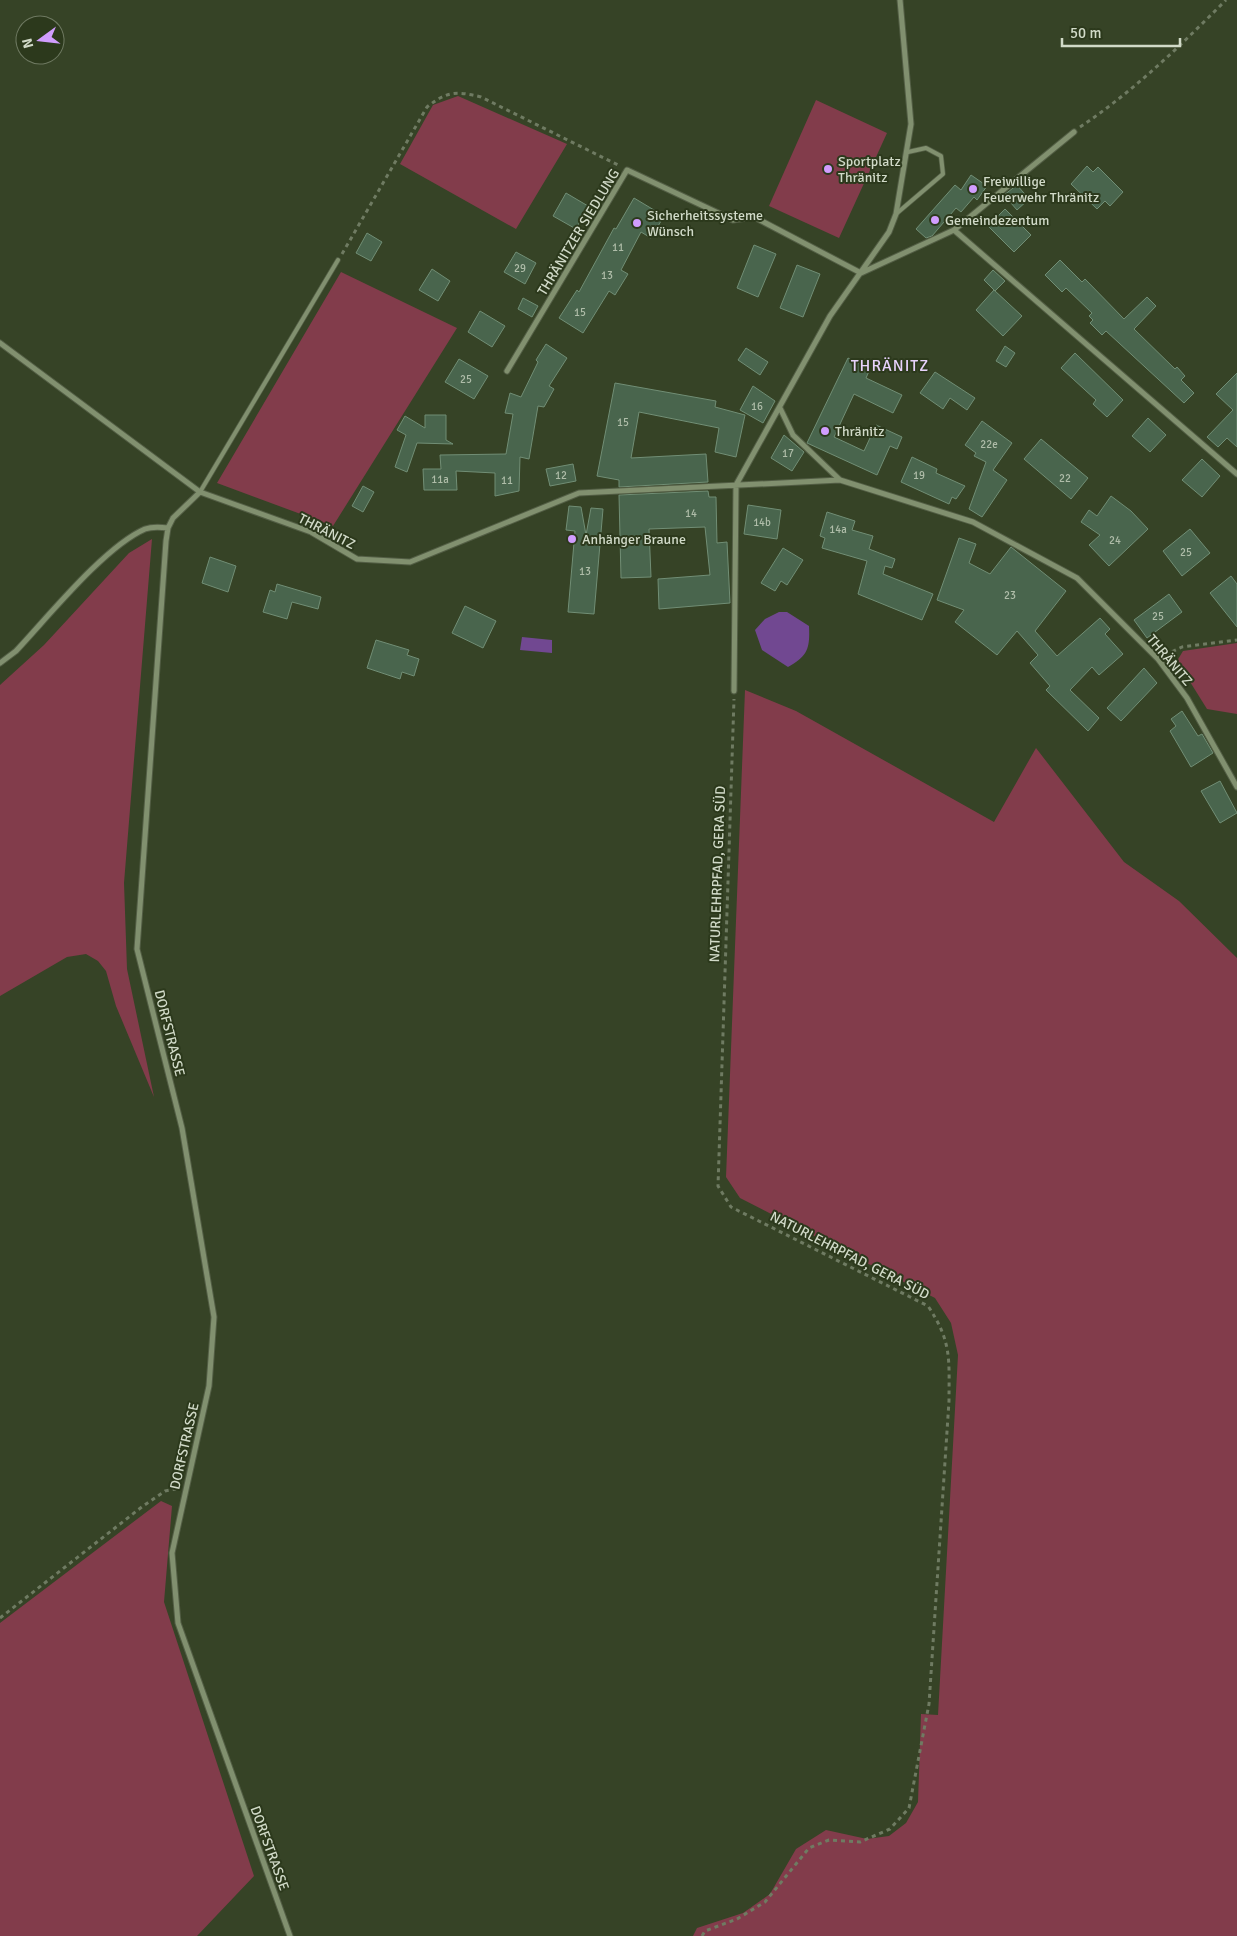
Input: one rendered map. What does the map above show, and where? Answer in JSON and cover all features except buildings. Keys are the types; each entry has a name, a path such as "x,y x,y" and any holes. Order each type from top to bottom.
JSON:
{"street":[{"path":"734,691 736,485 830,316 889,232 896,214 908,152 911,124 900,0"},
{"path":"861,273 954,230 1074,132"},
{"name":"THRÄNITZER SIEDLUNG","path":"507,371 627,170 733,220 754,217 861,273"},
{"path":"954,230 1237,474"},
{"name":"THRÄNITZ","path":"0,343 200,492 311,532 357,559 410,562 579,493 840,480 973,522 1077,578 1158,659 1187,698 1237,786"},
{"name":"THRÄNITZ","path":"780,408 793,435 840,480"},
{"path":"0,663 16,651 97,565 146,528 168,528 173,518 200,492"},
{"name":"DORFSTRASSE","path":"168,528 137,949 182,1128 214,1317 209,1386 172,1553 178,1623 290,1936"}],"lane":[{"path":"896,214 943,174 941,156 926,148 908,152"},
{"path":"200,492 338,260"}],"path":[{"path":"1074,132 1128,92 1168,57 1226,0"},
{"path":"338,260 427,108 440,96 459,92 481,98 627,170"},
{"path":"1158,659 1182,647 1237,640"},
{"name":"NATURLEHRPFAD, GERA SÜD","path":"702,1936 705,1931 737,1919 765,1902 809,1848 829,1840 860,1842 890,1830 909,1808 929,1704 949,1401 947,1346 943,1328 928,1306 731,1207 718,1186 734,691"},
{"path":"0,1618 143,1506 165,1491 186,1487"}],"shaded area":[{"path":"458,96 567,144 516,229 400,164 433,105"},
{"name":"Sportplatz Thränitz","path":"816,100 887,133 839,238 769,206"},
{"path":"341,272 457,328 333,526 217,483"},
{"path":"152,539 124,883 127,969 154,1097 116,1006 106,971 98,961 86,954 67,957 0,996 0,685 44,645 129,553"},
{"path":"779,612 787,612 809,626 808,646 804,655 788,667 762,650 755,630 765,619"},
{"path":"522,637 552,640 552,653 520,650"},
{"path":"1237,643 1237,714 1207,709 1177,661 1183,651"},
{"path":"745,690 796,711 994,822 1036,748 1124,862 1179,901 1237,958 1237,1936 693,1936 697,1928 743,1913 770,1894 796,1849 826,1830 867,1839 889,1836 906,1823 918,1802 921,1714 938,1715 958,1355 951,1323 935,1298 740,1198 726,1177"},
{"path":"161,1501 172,1506 164,1602 254,1876 197,1936 0,1936 0,1623"}],"place":[{"name":"Sportplatz Thränitz","path":"828,169"},
{"name":"Freiwillige Feuerwehr Thränitz","path":"973,189"},
{"name":"Gemeindezentum","path":"935,220"},
{"name":"Sicherheitssysteme Wünsch","path":"637,223"},
{"name":"Thränitz","path":"825,431"},
{"name":"Anhänger Braune","path":"572,539"}],"district":[{"name":"THRÄNITZ","path":"890,365"}]}
